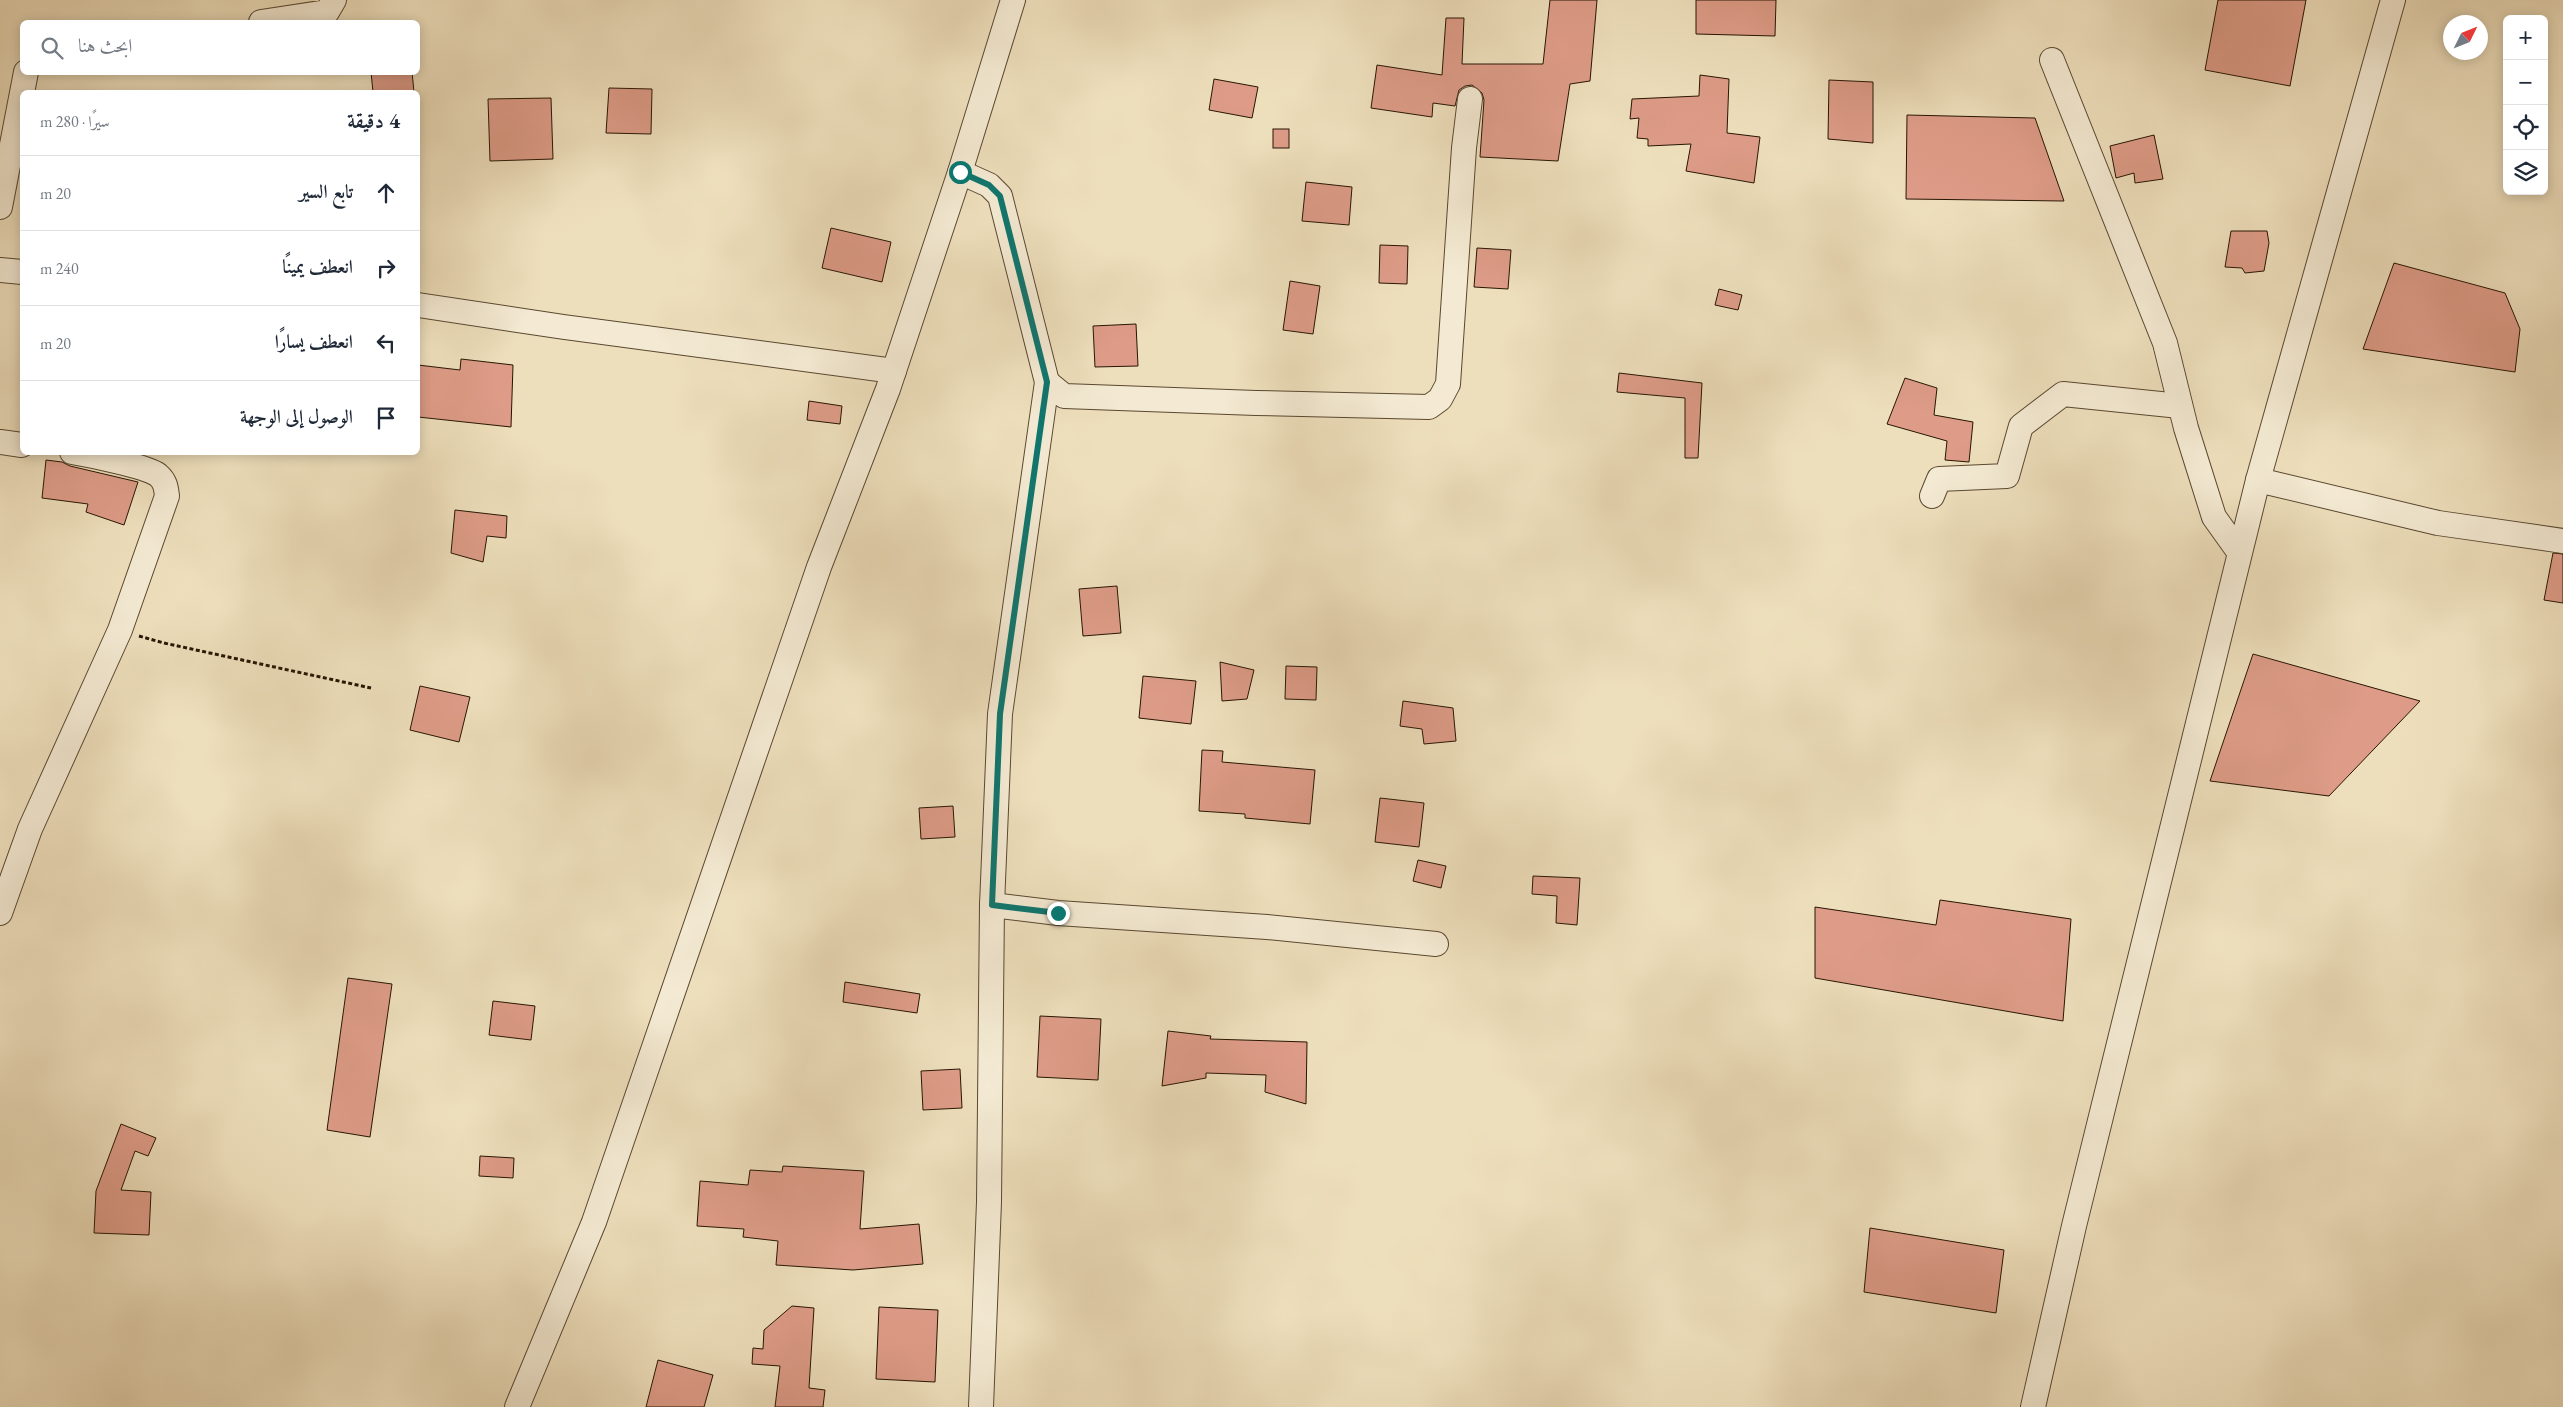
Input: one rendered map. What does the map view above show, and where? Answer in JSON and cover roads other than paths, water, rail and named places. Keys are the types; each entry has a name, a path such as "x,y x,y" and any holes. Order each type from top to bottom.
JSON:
{"street":[{"path":"274,20 326,12 334,0"},
{"path":"517,1407 594,1222 819,567 894,371 960,172 1012,0"},
{"path":"2033,1407 2074,1226 2258,480 2393,0"},
{"path":"2052,60 2165,343 2180,406 2214,517 2240,552"},
{"path":"22,90 25,75"},
{"path":"0,206 3,174 20,99"},
{"path":"1047,382 1064,396 1429,407 1440,399 1448,384 1464,148 1470,99"},
{"path":"960,172 989,185 1000,196 1047,382 1000,714 992,905 989,1202 981,1407"},
{"path":"0,270 20,272"},
{"path":"420,305 564,327 894,371"},
{"path":"1932,496 1940,479 2007,476 2021,426 2063,394 2180,406"},
{"path":"0,442 20,446"},
{"path":"0,913 30,829 120,630 167,496 165,482 157,474 93,455"},
{"path":"2258,480 2438,523 2563,541"},
{"path":"992,905 1058,913 1267,927 1436,944"}]}
